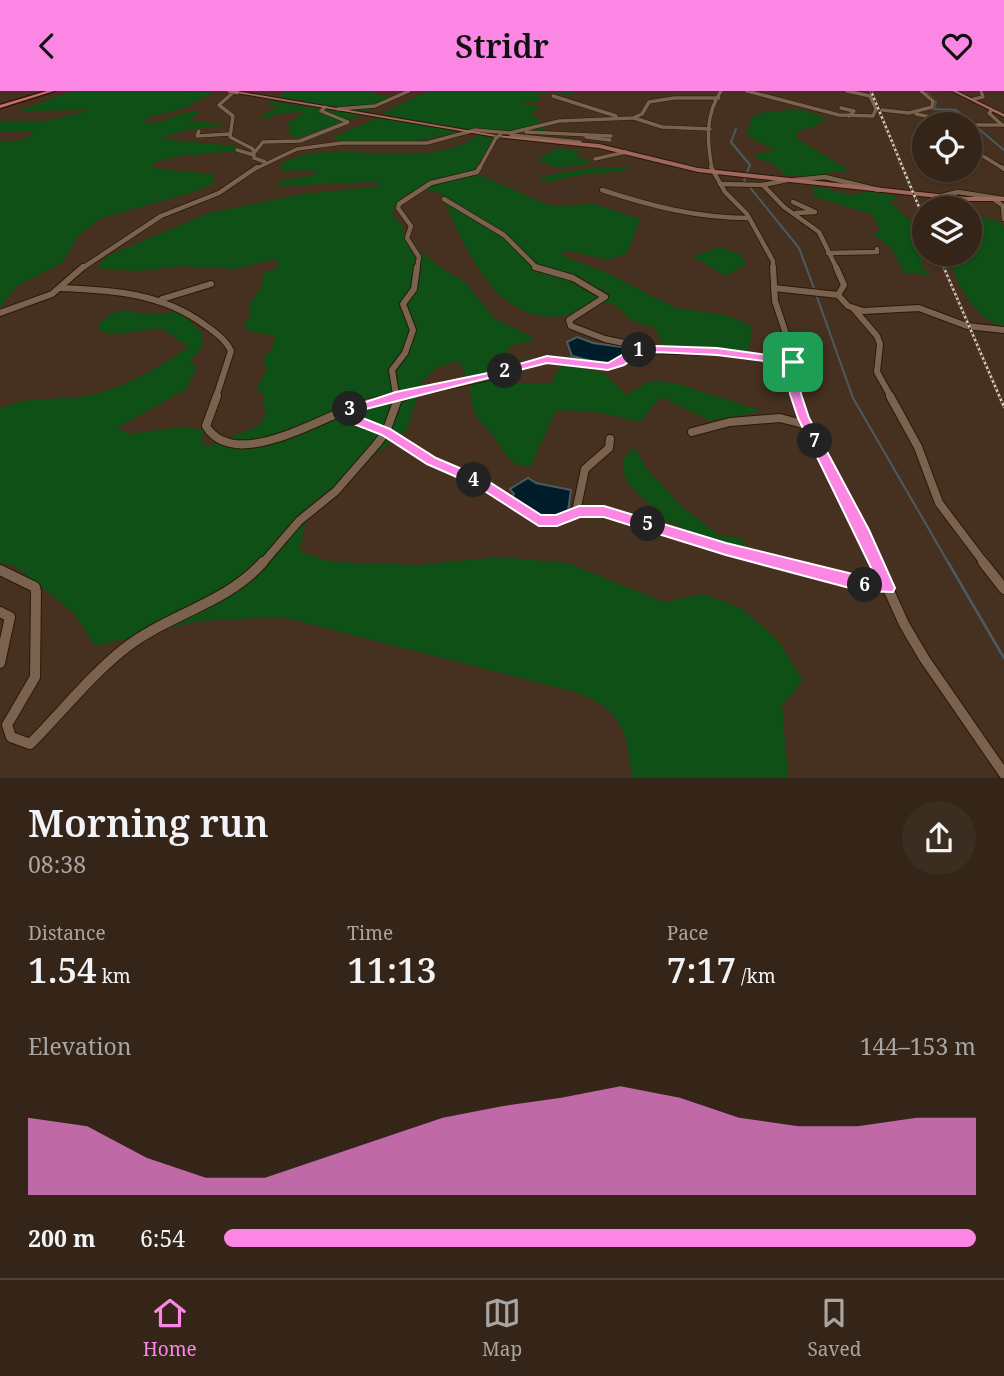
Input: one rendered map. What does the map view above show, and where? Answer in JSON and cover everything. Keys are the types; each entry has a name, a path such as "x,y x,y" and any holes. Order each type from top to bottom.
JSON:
{"main road":[{"path":"0,107 52,91"}],"street":[{"path":"230,134 233,116 219,105 233,91 468,131 580,143"},
{"path":"338,109 375,106 409,91"},
{"path":"747,91 848,117 871,117 876,109 870,96 847,91"},
{"path":"909,113 933,107 934,102 921,91"},
{"path":"954,91 1004,116"},
{"path":"974,99 984,97 981,91"},
{"path":"669,93 680,98"},
{"path":"633,118 641,115 649,102 720,94"},
{"path":"720,94 710,108 708,148 712,171 749,218 773,261 775,302 789,338 796,394 807,425 924,658 1004,774"},
{"path":"553,96 620,118"},
{"path":"294,142 348,122 334,114 321,111 325,107"},
{"path":"841,108 854,111 848,117"},
{"path":"883,110 912,114"},
{"path":"991,111 989,113 1003,126"},
{"path":"0,570 35,587 36,592 35,677 7,725 11,737 30,744 124,649 180,614 227,594 252,575 299,521 336,491 386,432 398,395 392,370 405,353 413,330 402,304 414,289 419,257 407,238 411,226 398,208 399,204 431,183 477,172 501,135 556,121 633,118 662,127 710,129"},
{"path":"982,125 1003,126"},
{"path":"199,131 197,136 230,134 255,153"},
{"path":"0,313 35,303 61,288 89,262 161,216 219,193 265,162 312,147 346,143 427,143 468,131 580,143 712,171 880,190 943,196 958,192 1004,199"},
{"path":"515,132 610,138 585,137 580,138 580,143"},
{"path":"265,162 256,159 255,153 261,143 273,134"},
{"path":"266,141 294,142 312,147"},
{"path":"237,150 255,153"},
{"path":"595,159 626,152"},
{"path":"982,155 1004,169"},
{"path":"720,184 763,185 791,180"},
{"path":"763,185 784,208 819,232 844,285 838,295"},
{"path":"602,190 661,209 711,218 749,218"},
{"path":"984,195 1003,206 1004,219"},
{"path":"444,199 504,235 537,268 573,278 605,297 574,314 569,320 571,327 605,339 657,349"},
{"path":"982,199 1004,199"},
{"path":"793,202 796,206 816,212 795,213"},
{"path":"828,253 866,254 877,252 877,249"},
{"path":"161,299 211,284"},
{"path":"61,288 116,291 161,299 195,316 232,351 207,422 208,431 216,440 236,445 284,436 344,411 398,395 488,377 538,361 559,359 608,367 620,363 638,350 657,349 717,352 793,362"},
{"path":"774,288 838,295 853,308 877,337 880,344 877,372 918,447 939,503 1004,589"},
{"path":"853,308 872,312 919,308 967,326 1004,330"},
{"path":"344,411 346,418 386,432 431,461 479,482 539,521 557,521 576,512 604,511 726,549 861,585 888,588"},
{"path":"692,432 705,432 730,422 776,418 807,425"},
{"path":"576,512 585,469 609,448 610,439"},
{"path":"0,612 10,617 0,663"}],"green space":[{"path":"72,91 214,92 184,108 146,118 146,123 200,112 189,121 229,124 182,131 160,139 236,146 235,151 173,157 153,163 152,168 213,174 215,182 194,192 101,218 78,236 62,263 17,286 0,307 0,142 24,140 36,131 0,131 0,121 42,122 92,110 19,111"},
{"path":"286,91 376,91 372,93 392,98 367,112 279,97"},
{"path":"428,91 574,91 572,95 552,92 538,94 540,101 518,102 540,107 531,114 547,127 541,133 477,132 382,114"},
{"path":"265,103 363,115 297,138 291,136 288,123 305,112 280,113 263,120 263,114 278,107"},
{"path":"798,109 826,118 816,126 798,131 796,138 850,171 830,172 828,176 787,176 772,163 757,159 755,155 775,151 747,135 751,119 760,113"},
{"path":"378,118 458,132 411,142 340,141 333,137"},
{"path":"479,135 494,138 473,172 550,206 595,204 640,219 627,253 607,260 571,251 561,252 565,257 605,272 676,308 726,315 750,325 752,333 747,354 664,347 655,328 631,320 614,304 600,304 562,316 538,316 517,308 484,277 441,194 418,190 405,195 392,214 402,226 406,240 438,266 465,282 495,319 534,338 531,342 510,345 505,365 511,384 552,383 557,371 565,365 603,373 626,395 650,381 675,383 762,411 711,421 660,397 640,422 587,411 555,412 531,466 524,466 509,458 479,420 472,403 467,376 457,361 436,368 422,381 407,430 310,505 299,551 332,562 416,565 501,557 568,563 664,602 704,594 741,608 777,639 803,681 782,705 788,777 632,777 627,746 619,724 613,714 591,699 575,692 282,617 198,621 95,646 74,613 15,566 0,563 0,409 30,400 80,397 108,390 151,371 189,347 161,328 118,334 101,332 98,327 112,314 127,311 167,314 179,310 201,332 203,345 190,362 197,367 186,389 117,428 130,434 180,427 204,430 201,441 208,447 260,425 265,414 263,394 256,389 267,369 263,358 272,349 275,336 249,331 244,325 251,315 249,303 260,290 264,273 279,267 276,259 233,269 183,266 138,271 97,268 105,257 209,213 297,195 380,186 377,182 276,186 280,181 319,174 306,170 283,171 280,165 299,156 348,152 430,152 456,147"},
{"path":"555,149 580,151 576,157 586,159 590,163 557,168 538,160"},
{"path":"583,169 631,169 555,181 536,180"},
{"path":"813,186 852,195 870,191 896,196 897,198 889,201 912,223 912,266 921,266 931,275 904,273 892,249 874,235 880,229 872,214 813,196"},
{"path":"982,217 998,221 1004,227 1004,326 983,316 975,308 951,266 982,266"},
{"path":"719,247 741,255 746,265 725,276 693,256"},
{"path":"635,447 646,468 682,507 720,536 741,537 746,547 713,541 663,520 662,514 634,490 625,475 623,458"}],"water":[{"path":"577,337 593,343 629,348 617,362 603,364 572,356 567,342"},
{"path":"528,478 536,483 571,490 568,511 546,517 512,497 514,494 510,489"}],"waterway":[{"path":"927,93 936,102 934,108"},
{"path":"931,109 956,110 1004,150"},
{"path":"736,129 731,142 750,165 744,180 799,248 815,291"},
{"path":"817,297 853,398 949,564"},
{"path":"948,562 1004,658"}],"railway":[{"path":"871,91 914,196"},
{"path":"943,266 1004,407"}],"route":[{"path":"679,349 793,362 798,406 803,418 864,534 888,588 861,585 726,549 604,511 579,511 557,521 539,521 479,482 431,461 386,432 346,418 344,411 396,395 488,377 547,359 608,367 620,363 638,350 679,349"}]}
